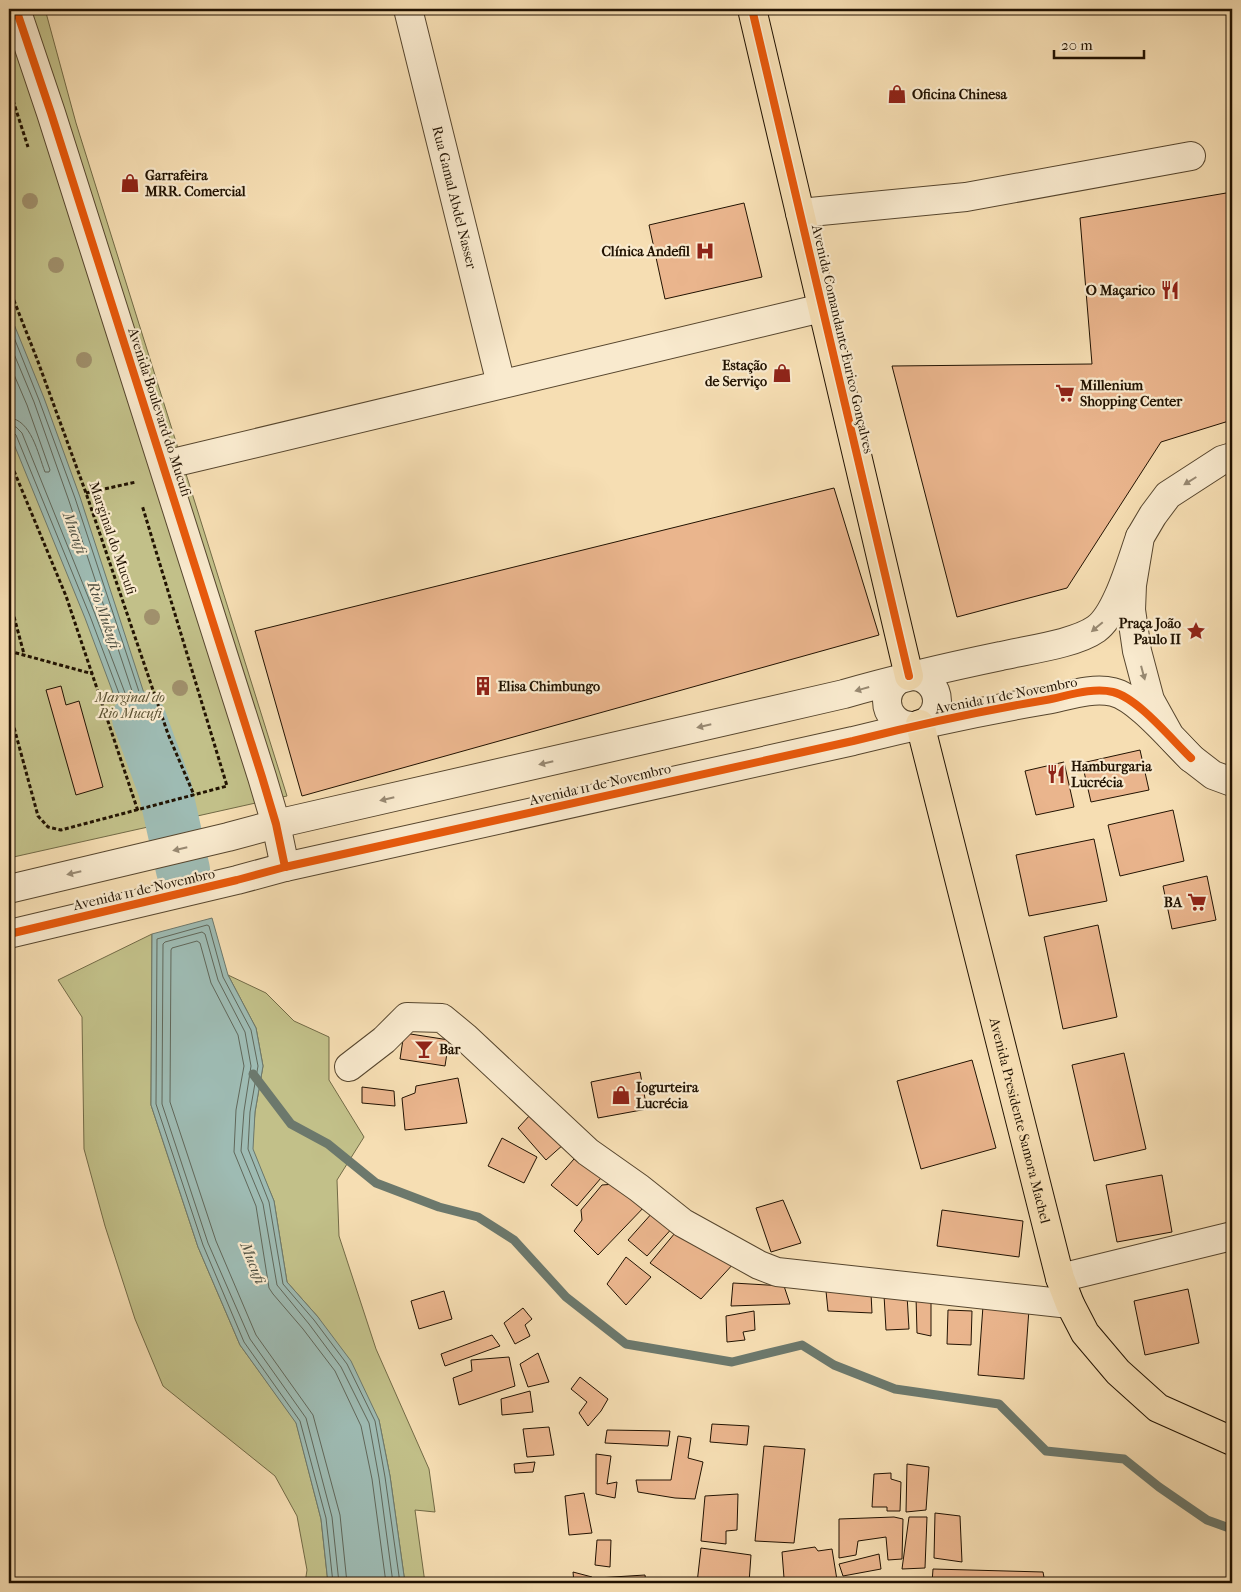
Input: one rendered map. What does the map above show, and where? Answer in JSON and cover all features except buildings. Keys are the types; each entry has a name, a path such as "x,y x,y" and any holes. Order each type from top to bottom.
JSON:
{"main road":[{"name":"Avenida Comandante Eurico Gonçalves","path":"752,9 909,676"},
{"name":"Avenida Presidente Samora Machel","path":"920,724 1060,1278 1070,1304 1085,1333 1118,1372 1158,1408 1232,1441"}],"street":[{"name":"Avenida Boulevard do Mucufi","path":"16,9 52,114 164,465 276,824"},
{"name":"Rua Gamal Abdel Nasser","path":"408,9 501,384"},
{"path":"800,213 966,197 1192,156"},
{"path":"164,465 822,308"},
{"path":"1232,457 1222,460 1168,495 1153,514 1140,537 1130,610 1137,651 1150,700 1170,736 1190,758 1213,775 1232,782"},
{"name":"Avenida 11 de Novembro","path":"9,886 228,838 276,824 844,694 909,676 916,676 929,682 937,695 936,710 932,716 920,724 913,726 900,722 890,712 888,706 890,690 895,684 901,678 909,676 1028,651 1080,637 1097,629 1112,611 1140,537"},
{"name":"Avenida 11 de Novembro","path":"9,934 285,867 843,743 920,724 1095,691 1114,692 1135,703 1190,758"},
{"path":"276,824 285,867"},
{"path":"349,1067 384,1040 407,1017 442,1018 465,1037 588,1152 639,1188 683,1223 759,1265 777,1272 1070,1304"},
{"path":"1060,1278 1232,1236"}],"path":[{"path":"9,88 30,152"},
{"path":"9,460 66,596 94,674 138,811"},
{"path":"133,474 138,491"},
{"path":"86,493 136,482"},
{"path":"9,709 38,816 48,828 61,830 227,786 141,500"},
{"path":"9,598 24,655"},
{"path":"9,651 94,674"}],"green space":[{"name":"Marginal do Rio Mucufi","path":"9,9 45,9 76,123 287,796 9,858"},
{"path":"152,934 151,1105 198,1247 240,1345 296,1422 321,1519 328,1583 305,1583 307,1570 297,1516 275,1476 163,1386 135,1319 105,1226 84,1149 82,1017 58,980"},
{"path":"228,975 266,993 294,1021 329,1037 329,1080 364,1137 337,1180 339,1236 376,1349 429,1469 435,1512 415,1510 425,1583 405,1583 390,1476 379,1420 318,1317 287,1282 274,1201 252,1149 255,1112 263,1066 256,1028"}],"water":[{"name":"Rio Mukufi","path":"9,312 44,398 80,497 156,730 181,788 165,789 152,797 85,618 9,432"},
{"path":"212,918 228,975 256,1028 263,1066 255,1112 253,1149 274,1201 287,1282 318,1317 351,1361 379,1420 390,1476 405,1583 328,1583 321,1519 296,1423 240,1345 198,1247 151,1105 152,934"}],"waterway":[{"name":"Mucufi","path":"139,718 165,789 183,870"},
{"path":"253,1074 291,1124 328,1144 376,1183 439,1207 478,1217 514,1240 566,1297 626,1344 732,1362 802,1345 834,1365 895,1389 999,1404 1046,1451 1124,1459 1159,1487 1207,1520 1232,1529"}],"cycle path":[{"path":"16,9 51,113 262,777 276,824 285,867"},
{"path":"752,9 909,676"},
{"path":"9,934 285,867 901,729 1088,691 1113,692 1133,702 1154,720 1191,758"}],"place":[{"name":"Oficina Chinesa","path":"897,94"},
{"name":"Garrafeira MRR. Comercial","path":"130,183"},
{"name":"Clínica Andefil","path":"705,251"},
{"name":"O Maçarico","path":"1170,290"},
{"name":"Estação de Serviço","path":"782,373"},
{"name":"Millenium Shopping Center","path":"1065,393"},
{"name":"Praça João Paulo II","path":"1196,631"},
{"name":"Elisa Chimbungo","path":"483,686"},
{"name":"Hamburgaria Lucrécia","path":"1056,774"},
{"name":"BA","path":"1197,902"},
{"name":"Bar","path":"424,1049"},
{"name":"Iogurteira Lucrécia","path":"621,1095"}]}
